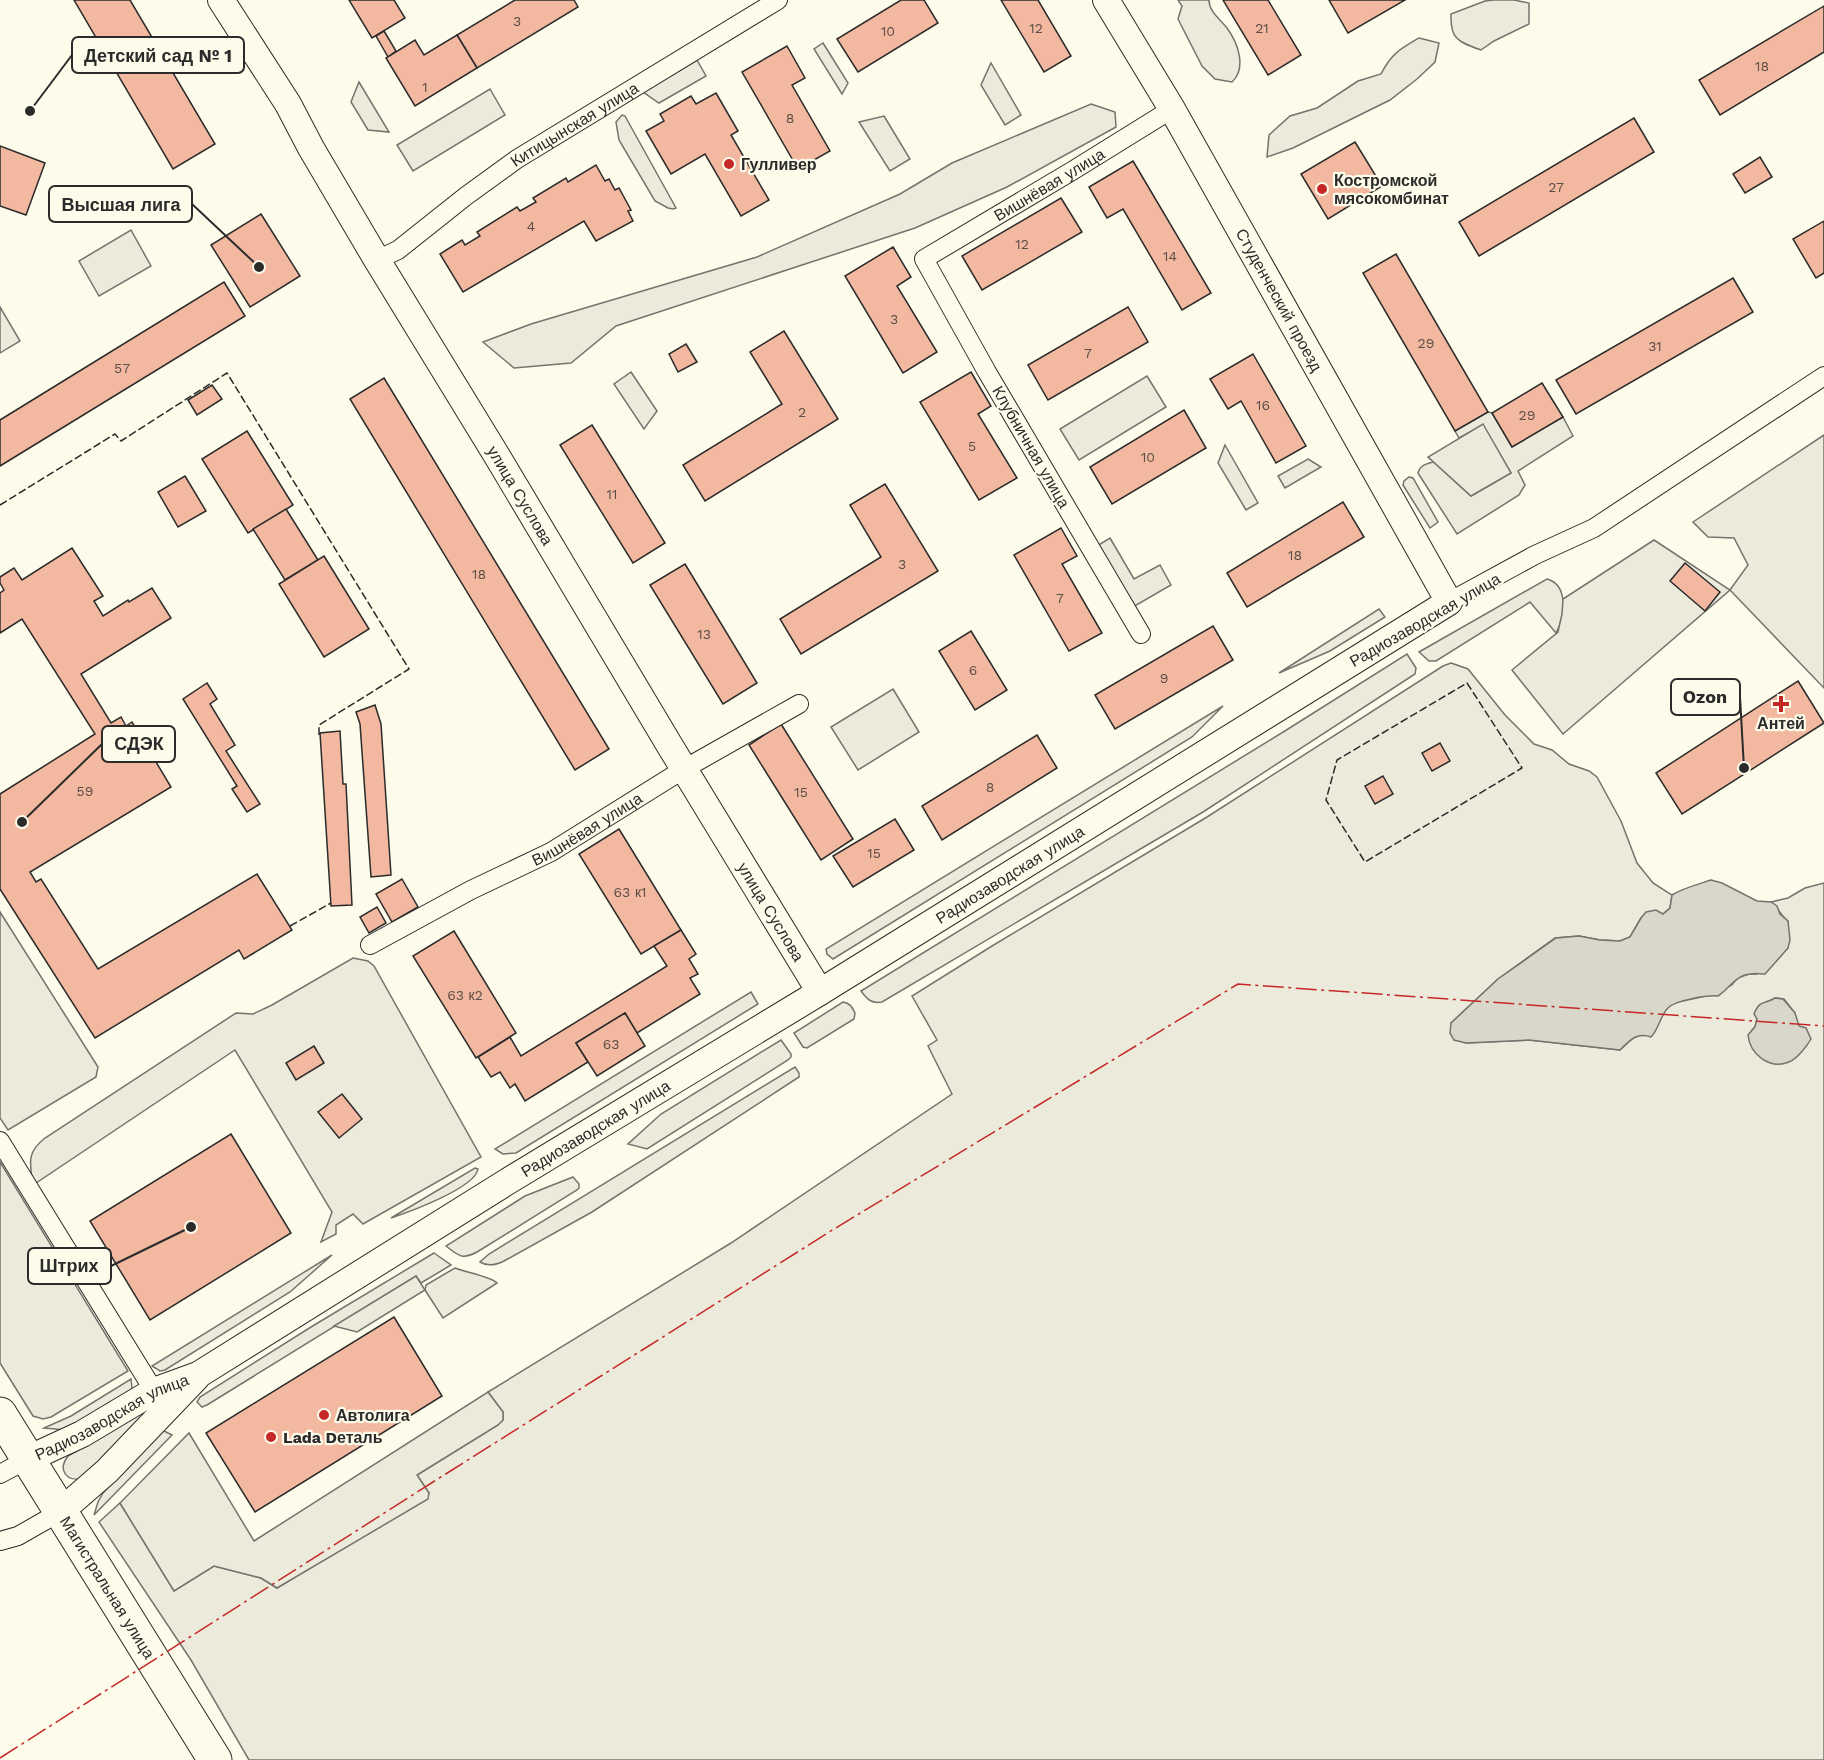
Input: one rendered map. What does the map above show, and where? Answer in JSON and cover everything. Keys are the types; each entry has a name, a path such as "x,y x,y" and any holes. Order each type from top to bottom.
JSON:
{"highway":[{"name":"Магистральная улица","path":"0,1414 14,1467 60,1512 215,1760"}],"street":[{"name":"улица Суслова","path":"221,0 288,104 311,148 377,260 820,992"},
{"name":"Китицынская улица","path":"377,260 398,250 517,159 778,0"},
{"name":"Студенческий проезд","path":"1106,0 1172,108 1449,602"},
{"name":"Вишнёвая улица","path":"924,259 1072,171 1172,108"},
{"name":"Клубничная улица","path":"924,259 987,372 1141,634"},
{"name":"Радиозаводская улица","path":"14,1467 82,1434 154,1391 198,1375 1449,602 1535,555 1594,528 1824,376"},
{"name":"Вишнёвая улица","path":"370,945 471,890 551,852 684,769 798,704"},
{"path":"0,1141 154,1391"},
{"name":"Радиозаводская улица","path":"60,1512 107,1471 198,1375"},
{"path":"0,1541 18,1536 60,1512"}],"shaded area":[{"path":"1178,0 1209,0 1213,12 1235,41 1239,55 1239,70 1232,82 1215,79 1202,66 1178,19 1182,6"},
{"path":"1485,1 1529,3 1529,24 1481,50 1457,39 1452,29 1451,14"},
{"path":"1419,38 1439,43 1435,62 1417,79 1390,100 1293,148 1267,157 1269,135 1290,116 1317,108 1358,81 1381,74 1388,61 1406,45"},
{"path":"823,43 848,83 842,94 814,49"},
{"path":"697,60 706,76 659,103 643,92"},
{"path":"991,63 1021,115 1005,125 981,85"},
{"path":"359,82 389,132 368,130 351,102"},
{"path":"490,89 505,115 413,171 397,145"},
{"path":"1091,104 1115,112 1116,127 1007,187 915,228 616,326 571,363 514,368 483,342 531,324 757,257 900,194 952,163"},
{"path":"622,115 625,116 676,208 668,208 655,201 619,140 616,122"},
{"path":"884,116 910,159 890,171 859,122"},
{"path":"131,230 151,266 99,296 79,261"},
{"path":"0,307 20,341 0,353"},
{"path":"631,372 657,411 644,429 614,384"},
{"path":"1147,376 1166,407 1079,460 1060,429"},
{"path":"1488,412 1492,413 1512,447 1563,417 1573,436 1518,471 1525,485 1519,495 1457,534 1418,473 1426,464 1434,462 1471,496 1511,473 1483,425 1459,438 1455,431"},
{"path":"1483,424 1511,473 1471,496 1428,457"},
{"path":"1824,435 1824,688 1730,590 1748,565 1734,538 1708,537 1693,522"},
{"path":"1225,445 1258,503 1246,510 1218,463"},
{"path":"1308,459 1321,467 1285,488 1278,476"},
{"path":"1409,477 1413,478 1438,522 1430,528 1403,485"},
{"path":"1110,538 1134,579 1160,565 1171,585 1133,607 1097,546"},
{"path":"1654,540 1730,590 1563,734 1512,670 1558,632 1563,599"},
{"path":"1547,579 1554,582 1562,595 1563,610 1556,633 1530,602 1436,661 1429,661 1419,652"},
{"path":"1379,609 1385,617 1330,651 1279,673"},
{"path":"1407,654 1416,668 1415,674 1203,812 882,1002 870,1000 861,991 1288,729"},
{"path":"1451,663 1468,669 1505,715 1534,744 1552,750 1569,764 1589,771 1597,777 1621,821 1637,863 1653,883 1672,895 1670,908 1663,914 1641,918 1630,937 1620,941 1579,936 1555,938 1498,979 1451,1023 1466,1043 1529,1040 1620,1050 1635,1036 1644,1034 1674,1003 1710,995 1732,985 1737,978 1757,974 1777,960 1788,948 1788,921 1771,902 1788,898 1805,888 1824,883 1824,1760 249,1760 191,1660 99,1522 120,1503 174,1591 214,1566 261,1578 277,1588 429,1493 417,1475 503,1420 503,1412 488,1392 731,1243 952,1094 928,1046 937,1040 912,996 1207,817","holes":["1775,998 1784,999 1795,1013 1796,1021 1807,1045 1804,1048 1752,1030 1757,1019"]},
{"path":"893,689 919,732 858,770 831,727"},
{"path":"1223,706 1192,737 833,959 827,954 826,949"},
{"path":"1711,880 1722,883 1757,901 1771,902 1777,906 1780,914 1788,921 1790,940 1788,948 1765,974 1745,975 1718,996 1707,996 1672,1005 1665,1011 1651,1037 1638,1036 1620,1050 1529,1040 1466,1043 1454,1040 1450,1033 1451,1023 1498,979 1556,938 1579,936 1620,941 1630,937 1646,912 1656,910 1663,914 1670,908 1672,895"},
{"path":"0,912 98,1067 96,1077 8,1130 0,1118"},
{"path":"353,958 368,961 374,966 481,1157 363,1224 353,1214 336,1225 336,1234 321,1242 332,1212 235,1050 33,1185 30,1164 32,1154 45,1138 236,1013 253,1014"},
{"path":"751,992 758,1004 516,1153 503,1154 495,1149"},
{"path":"1775,998 1783,999 1795,1013 1799,1026 1806,1028 1811,1039 1795,1058 1782,1064 1774,1064 1762,1059 1752,1048 1748,1035 1755,1027 1757,1019 1754,1014 1758,1006"},
{"path":"843,1002 852,1007 855,1013 854,1019 807,1048 803,1047 794,1033"},
{"path":"781,1040 791,1054 788,1060 647,1149 628,1144 661,1114"},
{"path":"795,1067 799,1077 592,1212 501,1262 489,1265 480,1262 489,1254"},
{"path":"0,1162 128,1371 51,1417 43,1419 33,1416 0,1363"},
{"path":"475,1168 478,1169 466,1184 426,1205 391,1218"},
{"path":"573,1177 579,1184 577,1190 477,1252 461,1256 446,1246 525,1196"},
{"path":"434,1253 451,1265 421,1283 416,1276 207,1405 202,1407 197,1402 200,1397 311,1327"},
{"path":"332,1255 290,1292 165,1370 160,1371 152,1366"},
{"path":"455,1268 497,1283 443,1318 425,1290 426,1285"},
{"path":"416,1276 425,1290 357,1332 334,1326"},
{"path":"131,1379 132,1388 128,1395 66,1430 44,1428 71,1416"},
{"path":"488,1392 503,1412 503,1420 417,1475 429,1493 428,1499 277,1588 261,1578 214,1566 174,1591 120,1503 189,1433 254,1541"},
{"path":"152,1407 83,1478 72,1479 65,1474 63,1466 68,1456"},
{"path":"164,1431 172,1435 94,1515 103,1493 159,1433"}],"building":[{"path":"74,0 130,0 215,144 173,169"},
{"path":"349,0 394,0 405,18 372,38"},
{"path":"515,0 574,0 578,7 477,68 457,35"},
{"path":"901,0 924,0 938,23 858,72 837,39"},
{"path":"1001,0 1038,0 1071,56 1044,72"},
{"path":"1223,0 1268,0 1301,55 1268,75"},
{"path":"1329,0 1405,0 1348,33"},
{"path":"1824,6 1824,52 1720,115 1699,80"},
{"path":"384,31 396,51 388,57 376,36"},
{"path":"457,35 477,68 415,106 386,58 415,40 424,55"},
{"path":"787,46 805,78 792,85 830,151 798,169 742,72"},
{"name":"Гулливер","path":"716,93 738,131 731,135 769,200 741,216 705,154 671,174 646,131 664,121 660,114 691,96 696,104"},
{"path":"1634,118 1654,152 1479,256 1459,222"},
{"path":"1355,142 1382,186 1328,219 1301,174"},
{"path":"0,146 45,163 26,215 0,206"},
{"path":"1760,157 1772,177 1745,193 1733,174"},
{"path":"1133,161 1211,293 1182,310 1123,209 1107,218 1089,187"},
{"path":"596,165 605,181 609,179 615,190 619,188 631,210 628,211 633,221 596,241 584,221 463,292 440,254 462,240 465,245 480,236 477,232 517,207 520,211 536,202 533,198 566,178 568,182"},
{"path":"1061,198 1082,232 982,290 962,256"},
{"path":"261,214 300,276 250,307 211,245"},
{"path":"1824,221 1824,273 1816,278 1793,239"},
{"path":"893,247 911,277 897,286 937,352 903,373 845,276"},
{"path":"1396,254 1488,412 1455,431 1363,273"},
{"path":"1733,278 1753,312 1576,414 1556,380"},
{"path":"224,282 245,316 0,466 0,420"},
{"path":"1128,307 1148,342 1048,400 1028,365"},
{"path":"784,331 838,419 705,501 683,465 782,404 750,352"},
{"path":"686,344 697,362 678,372 669,354"},
{"path":"1253,354 1306,446 1276,463 1241,401 1228,409 1210,379"},
{"path":"971,372 991,406 978,414 1017,478 979,500 920,402"},
{"path":"384,378 609,749 575,770 350,399"},
{"path":"1542,383 1563,417 1512,447 1492,413"},
{"path":"212,385 222,399 197,415 188,400"},
{"path":"1184,410 1206,448 1112,504 1090,467"},
{"path":"592,425 665,543 633,563 560,445"},
{"path":"247,431 293,505 248,533 202,459"},
{"path":"185,476 206,511 178,527 158,492"},
{"path":"885,484 938,571 801,654 780,619 881,557 850,505"},
{"path":"1343,502 1364,537 1247,607 1227,573"},
{"path":"286,509 318,560 285,580 253,529"},
{"path":"1061,528 1077,556 1062,564 1102,633 1069,651 1014,555"},
{"path":"72,548 103,596 94,601 103,616 152,588 171,618 81,674 111,723 121,717 126,726 132,722 171,787 30,872 36,882 41,879 98,969 257,874 292,930 244,959 239,950 95,1038 0,889 0,794 95,734 22,619 0,633 0,593 4,590 0,577 14,568 22,580"},
{"path":"324,556 369,629 324,657 279,584"},
{"path":"1685,563 1720,592 1705,611 1670,581"},
{"path":"685,564 757,683 723,704 650,585"},
{"path":"1213,626 1233,660 1115,729 1095,695"},
{"path":"971,631 1007,690 975,710 939,651"},
{"path":"1798,681 1824,723 1682,814 1656,773"},
{"path":"207,683 217,699 210,704 235,745 226,751 260,804 247,812 232,789 237,786 183,699"},
{"path":"375,705 381,724 391,875 371,877 360,724 356,712"},
{"path":"781,724 853,839 821,860 749,745"},
{"path":"340,731 343,784 346,784 352,905 331,906 320,733"},
{"path":"1037,735 1057,768 942,840 922,806"},
{"path":"1440,743 1450,761 1432,771 1422,753"},
{"path":"1383,776 1393,794 1375,804 1365,786"},
{"path":"895,819 914,850 853,887 833,856"},
{"path":"619,829 681,930 641,954 579,854"},
{"path":"402,879 418,907 392,922 376,894"},
{"path":"377,907 386,923 369,933 360,917"},
{"path":"681,930 696,954 689,959 698,974 690,978 700,994 637,1033 625,1013 576,1043 588,1062 525,1101 515,1084 510,1088 500,1072 491,1077 478,1057 510,1037 521,1056 667,966 654,946"},
{"path":"454,931 516,1033 476,1058 413,956"},
{"path":"625,1013 645,1046 597,1076 576,1043"},
{"path":"314,1046 324,1063 296,1080 286,1063"},
{"path":"342,1094 362,1119 339,1138 318,1112"},
{"path":"231,1134 291,1233 150,1320 90,1221"},
{"name":"Автолига","path":"394,1317 442,1396 255,1512 206,1433"}],"fence":[{"path":"0,505 115,434 121,441 227,373 409,669 319,725 319,735"},
{"path":"1467,683 1522,768 1365,862 1326,800 1337,760 1467,683"},
{"path":"290,926 331,903"}],"power":[{"path":"0,1758 834,1229 1238,984 1824,1026"}],"place":[{"name":"Детский сад № 1","path":"30,111"},
{"name":"Гулливер","path":"729,164"},
{"name":"Костромской мясокомбинат","path":"1322,189"},
{"name":"Высшая лига","path":"259,267"},
{"name":"Антей","path":"1781,704"},
{"name":"Ozon","path":"1744,768"},
{"name":"СДЭК","path":"22,822"},
{"name":"Штрих","path":"191,1227"},
{"name":"Автолига","path":"324,1415"},
{"name":"Lada Dеталь","path":"271,1437"}]}
